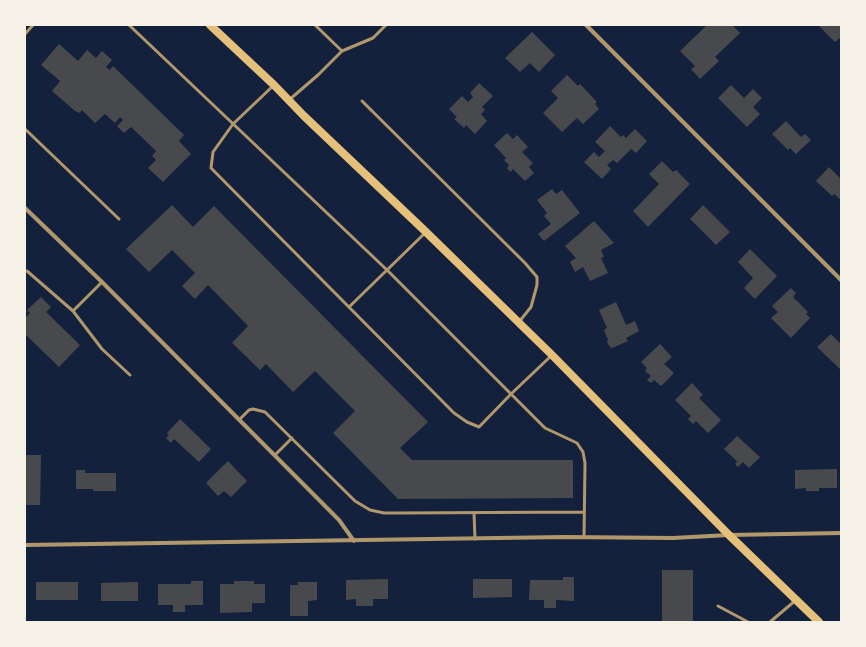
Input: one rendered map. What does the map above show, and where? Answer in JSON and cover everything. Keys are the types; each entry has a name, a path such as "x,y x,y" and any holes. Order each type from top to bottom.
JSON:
{"main road":[{"path":"210,25 274,85 552,355 729,535 819,622"}],"street":[{"path":"586,25 841,280"},
{"path":"25,208 102,282 275,455 339,520 354,541"},
{"path":"25,545 584,537 673,538 729,535 841,534"}],"lane":[{"path":"25,34 33,25"},
{"path":"129,25 387,270 545,428 577,443 583,452 585,463 584,537"},
{"path":"315,25 342,51"},
{"path":"289,100 342,51 373,38 386,25"},
{"path":"274,85 233,124 213,152 211,168 454,413 466,422 479,427 552,355"},
{"path":"362,101 525,263 537,277 537,285 531,307 518,323"},
{"path":"25,129 119,219"},
{"path":"349,307 426,232"},
{"path":"27,271 73,311 102,349 130,375"},
{"path":"73,311 102,282"},
{"path":"239,420 249,410 258,409 269,415 355,501 370,510 384,513 584,512"},
{"path":"275,455 292,438"},
{"path":"474,513 475,539"},
{"path":"770,622 797,600"},
{"path":"718,606 748,622"}],"building":[{"path":"707,25 732,25 740,33 715,57 719,61 700,79 691,69 695,66 680,51"},
{"path":"818,25 841,25 841,37 835,42"},
{"path":"532,32 555,55 539,72 530,63 520,72 505,58"},
{"path":"59,44 78,61 87,50 96,58 102,51 112,60 106,67 110,70 113,66 184,135 179,141 191,154 163,182 148,168 156,160 152,156 156,151 131,127 124,133 117,126 123,120 120,117 115,123 105,114 95,123 82,110 80,113 75,111 52,91 60,81 41,65"},
{"path":"567,75 578,86 580,84 597,102 595,104 599,109 583,124 577,118 562,132 543,113 558,98 551,91"},
{"path":"479,83 493,96 482,107 485,110 481,114 487,121 475,134 466,125 464,128 454,119 457,117 449,109 462,96 468,102 473,97 470,93"},
{"path":"731,85 744,98 753,89 762,98 753,107 760,114 747,127 718,98"},
{"path":"786,121 801,137 805,134 811,140 796,154 790,148 788,150 772,134"},
{"path":"610,126 621,137 623,135 626,138 635,129 647,141 636,153 631,149 617,163 613,160 607,165 611,169 602,179 584,162 594,152 599,157 605,151 595,142"},
{"path":"507,133 513,139 517,135 528,147 522,152 533,163 529,167 534,173 525,181 513,169 510,172 507,168 509,165 504,160 506,158 494,145"},
{"path":"662,161 673,172 676,170 690,184 648,227 633,211 659,184 649,174"},
{"path":"829,167 841,179 841,200 834,194 832,196 816,181"},
{"path":"552,189 556,194 562,190 580,213 544,241 538,234 551,224 544,216 547,213 537,200"},
{"path":"172,205 193,227 214,206 428,422 400,448 412,460 573,460 573,498 398,499 333,433 355,411 315,371 293,392 266,364 260,370 232,343 248,326 208,285 195,299 182,286 195,273 172,250 149,272 126,249"},
{"path":"703,205 730,232 716,245 690,219"},
{"path":"594,221 614,243 601,250 604,257 601,258 608,273 590,281 583,267 575,272 570,262 576,258 565,246"},
{"path":"750,249 777,276 755,299 744,288 753,278 738,262"},
{"path":"791,288 796,293 793,297 808,312 806,314 810,318 791,338 771,318 778,312 772,306"},
{"path":"41,297 51,307 46,312 80,345 59,367 25,334 25,318 30,313 27,310"},
{"path":"616,302 626,325 635,321 639,331 626,338 628,341 612,348 607,342 608,340 604,330 607,328 599,310"},
{"path":"831,334 841,344 841,370 817,347"},
{"path":"660,344 672,357 664,364 674,373 661,386 654,380 651,383 647,380 651,376 645,371 647,368 641,362"},
{"path":"692,383 703,395 699,398 721,420 708,433 696,421 693,424 688,419 691,416 675,400"},
{"path":"180,419 211,449 199,462 174,439 171,443 166,438 169,435 167,433"},
{"path":"737,436 760,457 749,468 743,462 738,467 735,464 737,461 724,449"},
{"path":"25,455 41,455 40,505 25,505"},
{"path":"228,461 247,481 231,497 224,491 218,496 206,483"},
{"path":"837,469 837,488 819,488 819,491 806,491 806,488 795,489 795,470"},
{"path":"76,470 85,470 85,473 116,473 116,491 76,489"},
{"path":"662,570 693,570 693,622 662,622"},
{"path":"563,577 574,577 574,601 556,600 556,608 544,608 544,600 529,600 530,580 563,580"},
{"path":"388,579 388,599 373,599 373,606 356,606 356,599 346,600 346,580"},
{"path":"473,579 512,579 512,597 473,598"},
{"path":"191,581 203,581 203,605 185,605 185,612 173,612 173,605 158,605 158,584 191,584"},
{"path":"234,581 254,581 254,584 265,584 265,603 252,603 252,612 220,613 220,584 234,584"},
{"path":"36,582 78,582 78,600 36,600"},
{"path":"138,582 138,601 101,601 101,583"},
{"path":"298,582 317,582 317,600 308,601 308,616 290,616 290,585 298,585"}]}
